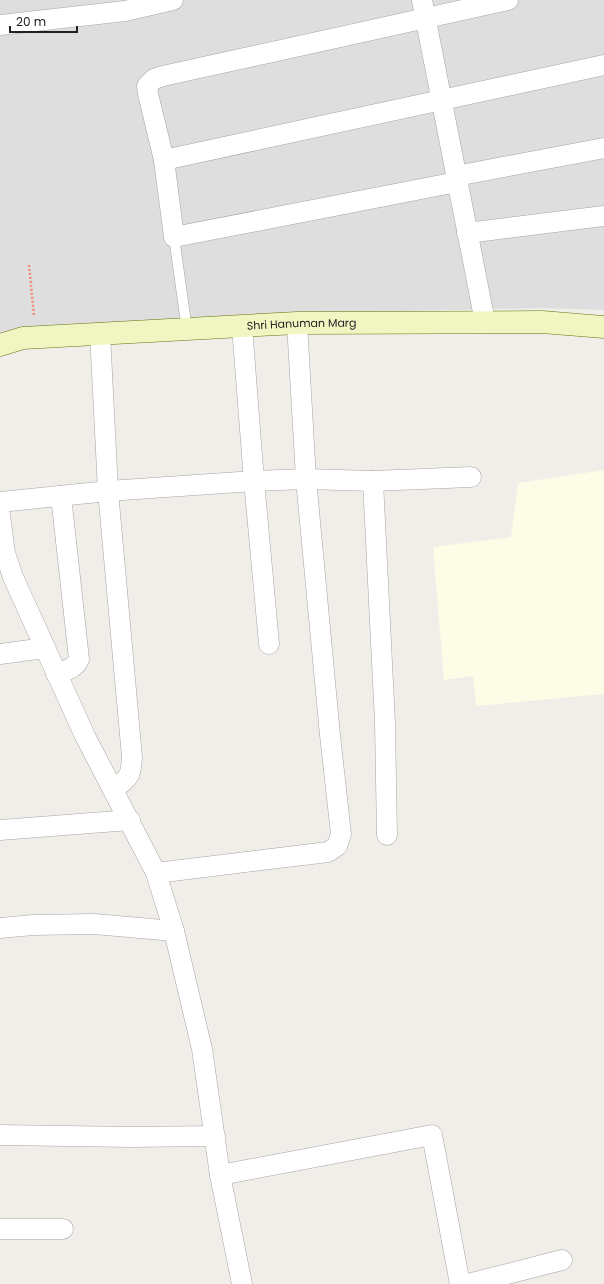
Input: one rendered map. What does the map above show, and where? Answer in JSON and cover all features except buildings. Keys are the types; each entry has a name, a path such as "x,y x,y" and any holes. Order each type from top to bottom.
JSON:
{"street":[{"path":"0,25 125,11 173,0"},
{"path":"508,0 424,9 154,79 147,86 148,94 164,160 174,237 604,148"},
{"path":"424,9 485,322"},
{"path":"164,160 604,65"},
{"path":"467,233 604,216"},
{"name":"Shri Hanuman Marg","path":"0,345 23,338 297,323 542,322 604,327"},
{"path":"156,873 328,852 337,846 341,834 330,735 306,479 297,323"},
{"path":"242,326 269,644"},
{"path":"100,333 108,491 132,757 132,771 125,781 113,789"},
{"path":"0,502 108,491 254,481 306,479 373,481 471,477"},
{"path":"373,481 385,723 387,835"},
{"path":"56,674 72,668 77,664 79,659 61,496"},
{"path":"0,520 5,553 6,578 44,648 85,736 130,820 156,873 174,931 202,1049 220,1175 242,1284"},
{"path":"0,654 44,648"},
{"path":"0,830 130,820"},
{"path":"0,928 33,925 94,924 174,931"},
{"path":"0,1135 132,1137 215,1136"},
{"path":"220,1175 432,1135 460,1284"},
{"path":"0,1229 63,1229"},
{"path":"468,1284 562,1260"}],"lane":[{"path":"174,237 187,330"}],"path":[{"path":"29,265 36,338"}],"shaded area":[{"path":"0,0 604,0 604,310 546,308 317,313 0,336"},
{"path":"604,470 604,694 476,706 473,676 444,680 433,547 511,537 518,483"}]}
